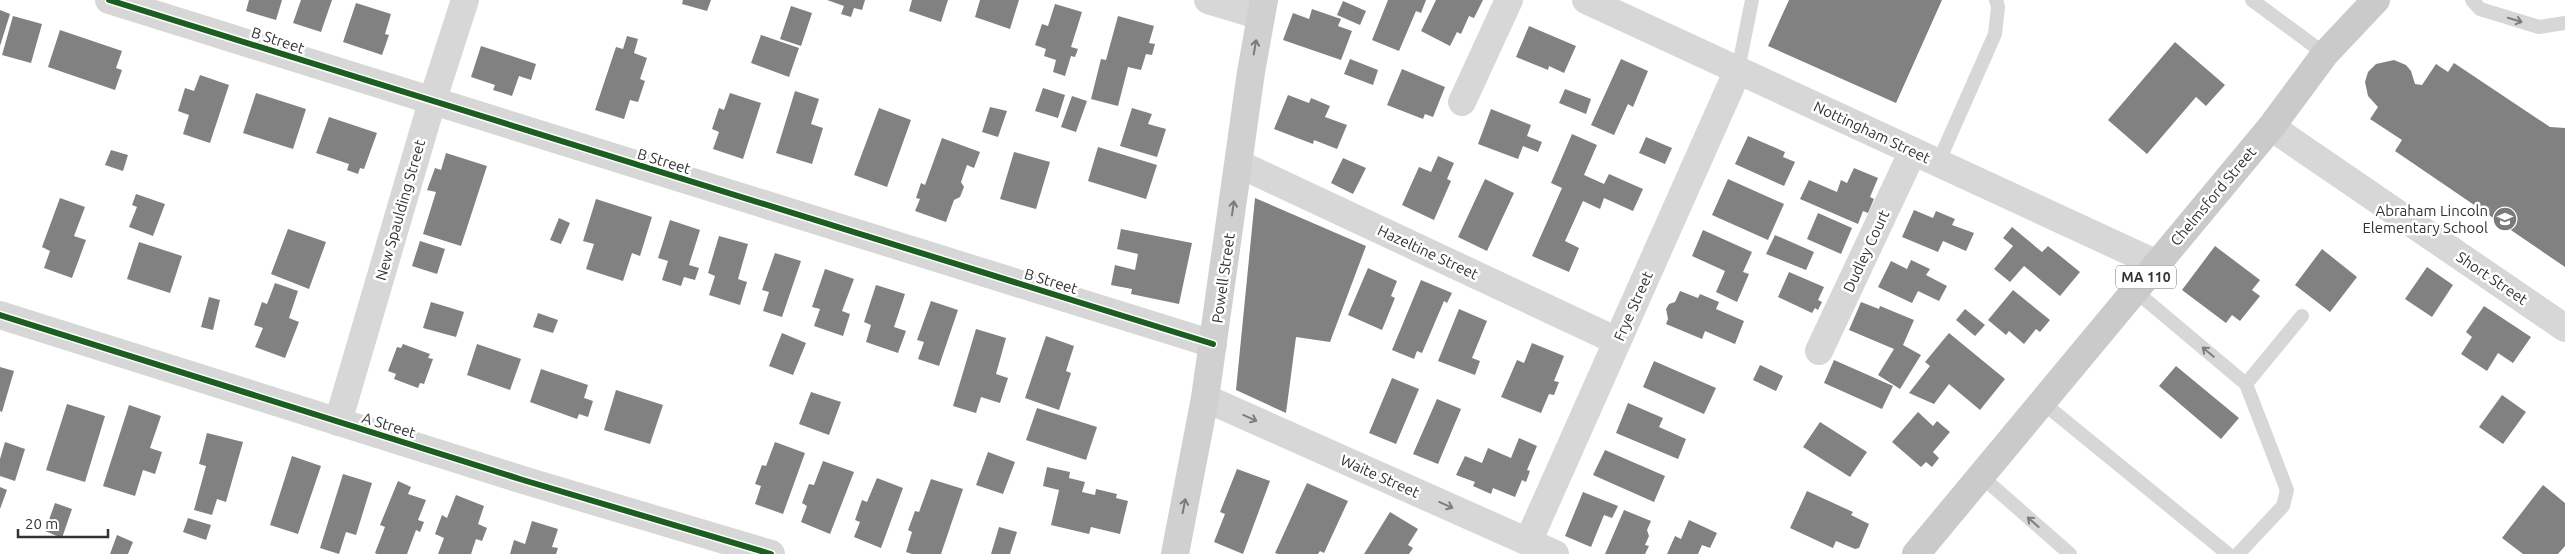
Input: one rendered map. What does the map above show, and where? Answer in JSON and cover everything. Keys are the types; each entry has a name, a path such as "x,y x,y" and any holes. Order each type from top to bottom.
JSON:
{"main road":[{"name":"Chelmsford Street","path":"1916,554 2270,127 2325,54 2376,0"}],"street":[{"name":"B Street","path":"109,0 1213,344"},
{"name":"New Spaulding Street","path":"338,422 432,102 465,0"},
{"path":"1208,0 1262,8"},
{"path":"1462,102 1509,0"},
{"name":"Nottingham Street","path":"1586,0 2157,264"},
{"name":"Powell Street","path":"1175,554 1205,398 1251,72 1262,8"},
{"name":"Frye Street","path":"1528,542 1738,70"},
{"name":"Short Street","path":"2270,127 2565,328"},
{"name":"Dudley Court","path":"1819,351 1912,151"},
{"name":"Hazeltine Street","path":"1239,164 1617,341"},
{"name":"A Street","path":"0,315 338,422 771,554"},
{"name":"Waite Street","path":"1205,398 1556,554"}],"lane":[{"path":"1738,70 1752,0"},
{"path":"1938,163 1995,34 1998,7 1996,0"},
{"path":"2252,0 2325,54"},
{"path":"2472,0 2480,9 2539,27 2565,23"},
{"path":"2134,290 2246,384 2287,490 2283,506 2238,554"},
{"path":"2246,384 2302,316"},
{"path":"2042,402 2228,554"},
{"path":"1980,476 2070,554"}],"building":[{"path":"249,0 282,0 276,20 246,11"},
{"path":"301,0 332,0 321,32 293,23"},
{"path":"683,0 711,0 707,11 682,4"},
{"path":"827,0 865,0 862,10 854,8 851,17 841,14 844,6"},
{"path":"912,0 948,0 941,22 909,11"},
{"path":"980,0 1019,0 1010,29 975,17"},
{"path":"1388,0 1426,0 1421,13 1416,11 1399,51 1372,40"},
{"path":"1436,0 1483,0 1474,18 1469,16 1461,34 1457,32 1450,46 1421,31"},
{"path":"1789,0 1942,0 1896,103 1768,46"},
{"path":"1343,1 1366,11 1360,25 1337,15"},
{"path":"356,3 391,14 385,34 389,35 382,55 343,42"},
{"path":"1055,4 1082,12 1071,47 1078,49 1075,57 1071,56 1065,76 1053,72 1056,60 1044,56 1046,49 1035,45 1042,24 1048,26"},
{"path":"791,6 812,13 801,46 780,39"},
{"path":"1312,9 1341,19 1338,26 1352,31 1341,60 1283,40 1293,13 1309,19"},
{"path":"0,10 10,14 0,46"},
{"path":"13,16 42,24 31,63 2,55"},
{"path":"1118,16 1154,26 1149,43 1155,44 1152,55 1146,54 1141,70 1128,67 1118,106 1091,99 1101,59 1106,60"},
{"path":"1529,26 1576,46 1564,73 1549,66 1548,70 1516,57"},
{"path":"60,30 122,51 116,68 122,70 115,90 48,67"},
{"path":"761,35 799,48 789,77 751,63"},
{"path":"627,36 638,39 634,53 647,58 640,79 645,81 638,102 630,100 624,119 595,110 616,47 623,49"},
{"path":"2175,42 2225,85 2206,106 2196,97 2147,154 2108,120"},
{"path":"481,46 536,64 531,80 519,76 512,96 493,90 495,85 471,77"},
{"path":"1350,59 1378,70 1373,85 1344,74"},
{"path":"1621,59 1648,71 1633,107 1628,104 1614,135 1591,125"},
{"path":"2394,60 2406,65 2411,71 2415,84 2422,85 2436,64 2448,72 2454,63 2550,127 2565,128 2565,267 2395,151 2402,140 2370,119 2378,107 2368,96 2365,82 2368,72 2376,64"},
{"path":"1402,69 1445,87 1433,117 1425,114 1423,119 1387,105"},
{"path":"200,75 229,85 210,143 183,134 189,115 178,111 185,88 194,91"},
{"path":"1043,88 1065,95 1058,118 1035,111"},
{"path":"1565,89 1591,99 1586,114 1559,103"},
{"path":"795,91 819,99 811,124 823,128 812,164 776,153"},
{"path":"256,93 306,109 293,149 243,133"},
{"path":"730,93 761,103 743,159 713,149 719,132 712,129 719,108 724,110"},
{"path":"1288,95 1309,103 1311,98 1330,106 1325,117 1347,125 1337,149 1314,140 1313,144 1274,129"},
{"path":"1072,96 1087,101 1076,132 1061,127"},
{"path":"990,107 1007,111 998,137 982,132"},
{"path":"879,108 911,120 887,187 854,175"},
{"path":"1132,108 1152,114 1148,124 1166,129 1157,157 1120,146"},
{"path":"1491,109 1531,125 1527,136 1542,142 1538,152 1523,146 1518,159 1478,144"},
{"path":"329,117 377,133 364,169 360,168 358,174 347,170 349,164 316,153"},
{"path":"1572,134 1597,145 1584,175 1604,184 1609,174 1643,189 1633,211 1604,198 1600,209 1583,201 1565,241 1579,248 1569,272 1532,256 1562,188 1551,183"},
{"path":"1748,136 1785,152 1783,157 1795,162 1784,186 1735,164"},
{"path":"1646,137 1672,148 1665,164 1639,153"},
{"path":"942,138 980,152 974,168 967,165 961,182 964,187 960,197 954,200 946,222 915,211 920,199 916,198 921,183 925,185"},
{"path":"1098,147 1157,165 1146,199 1088,181"},
{"path":"111,150 128,155 123,171 105,165"},
{"path":"1014,152 1050,162 1036,209 1000,199"},
{"path":"446,153 487,166 461,246 423,234 436,192 427,190 435,168 441,170"},
{"path":"1438,156 1454,163 1447,179 1451,181 1434,220 1402,205 1419,167 1431,172"},
{"path":"1343,158 1366,168 1353,194 1331,183"},
{"path":"1854,168 1878,178 1870,197 1874,199 1868,213 1863,211 1858,224 1800,199 1809,180 1837,192 1841,180 1847,183"},
{"path":"1485,179 1514,193 1487,251 1458,237"},
{"path":"1728,179 1784,204 1768,240 1712,215"},
{"path":"136,194 165,204 153,236 129,227 137,207 132,205"},
{"path":"60,198 85,207 74,236 86,240 72,278 44,268 50,251 42,247"},
{"path":"1255,198 1366,246 1330,342 1296,337 1286,413 1236,390"},
{"path":"596,199 652,217 640,256 632,253 623,281 586,269 594,244 583,241"},
{"path":"1914,210 1933,218 1936,211 1955,219 1952,225 1974,233 1966,251 1943,241 1938,252 1902,237"},
{"path":"1818,213 1852,228 1841,254 1807,239"},
{"path":"559,218 570,223 561,244 550,240"},
{"path":"670,220 700,230 689,265 699,268 695,280 684,277 681,286 662,280 668,261 658,258"},
{"path":"2012,227 2042,252 2048,246 2080,272 2060,296 2024,266 2010,282 1994,269 2013,246 2003,238"},
{"path":"288,229 326,242 309,289 271,274"},
{"path":"1121,229 1192,243 1179,304 1131,294 1132,289 1111,285 1115,265 1135,270 1138,254 1117,249"},
{"path":"1703,230 1752,252 1743,272 1749,274 1737,302 1716,292 1725,271 1692,256"},
{"path":"1775,235 1814,252 1806,270 1766,254"},
{"path":"719,236 748,244 738,279 747,282 740,305 709,295 715,276 708,273"},
{"path":"420,241 445,249 437,274 412,266"},
{"path":"139,242 182,256 170,293 127,279"},
{"path":"2215,246 2260,280 2252,290 2260,296 2240,321 2232,315 2226,323 2182,290"},
{"path":"2322,249 2357,277 2330,312 2295,285"},
{"path":"775,253 801,261 782,317 763,311 769,292 762,290"},
{"path":"1911,260 1930,269 1926,275 1947,286 1939,301 1918,291 1912,303 1878,287 1891,261 1907,269"},
{"path":"2427,267 2453,285 2432,317 2405,299"},
{"path":"1368,268 1397,281 1391,296 1395,298 1382,330 1348,315"},
{"path":"825,269 854,279 842,311 850,314 843,336 814,326 820,309 812,307"},
{"path":"1789,272 1824,287 1818,300 1822,302 1818,310 1815,308 1812,313 1778,297"},
{"path":"1421,280 1452,293 1447,303 1444,301 1422,353 1417,351 1414,359 1392,350"},
{"path":"275,283 298,291 289,318 299,322 285,358 255,347 263,328 254,325 262,302 267,304"},
{"path":"876,285 905,294 894,327 906,331 898,353 866,342 871,325 864,322"},
{"path":"2013,290 2050,320 2040,332 2036,329 2024,344 2009,331 2006,335 1988,320"},
{"path":"1680,291 1698,298 1700,294 1719,302 1716,309 1744,321 1735,344 1705,331 1702,339 1666,324 1668,319 1666,309 1669,304 1675,302"},
{"path":"209,297 220,300 213,330 201,327"},
{"path":"931,301 958,310 939,366 918,359 924,342 917,340"},
{"path":"431,302 464,312 456,337 423,328"},
{"path":"1861,302 1879,309 1880,306 1914,320 1903,345 1921,355 1900,389 1878,375 1894,349 1849,330"},
{"path":"2484,306 2531,337 2513,363 2498,353 2487,371 2461,354 2472,337 2466,332"},
{"path":"1459,309 1487,321 1472,358 1480,361 1475,375 1438,361"},
{"path":"1965,309 1985,325 1975,336 1956,320"},
{"path":"538,313 558,320 553,333 533,327"},
{"path":"976,329 1006,338 996,374 1008,378 1000,403 981,397 976,413 953,406"},
{"path":"782,333 806,343 793,375 769,366"},
{"path":"1949,333 2005,379 1980,410 1949,384 1934,404 1909,393 1930,366 1925,362"},
{"path":"1046,336 1074,346 1066,371 1071,373 1059,410 1025,398"},
{"path":"1532,343 1564,356 1554,381 1559,382 1554,395 1549,394 1541,413 1501,397 1517,360 1524,363"},
{"path":"403,344 430,354 428,358 433,359 424,384 420,383 418,388 394,379 396,374 388,371 397,347 401,348"},
{"path":"477,344 521,359 510,390 467,375"},
{"path":"1834,360 1893,386 1882,409 1824,383"},
{"path":"1654,361 1716,388 1704,414 1643,387"},
{"path":"1760,365 1783,376 1776,391 1753,380"},
{"path":"2176,366 2239,418 2221,439 2159,386"},
{"path":"0,367 14,371 2,412 0,411"},
{"path":"541,369 588,385 584,398 593,401 588,417 579,414 577,419 530,402"},
{"path":"1392,378 1419,389 1396,444 1369,433"},
{"path":"616,390 663,405 650,444 604,430"},
{"path":"811,392 841,402 829,435 799,424"},
{"path":"2502,395 2526,412 2503,444 2479,427"},
{"path":"1437,399 1461,409 1438,464 1413,454"},
{"path":"1628,403 1663,418 1659,427 1686,439 1678,459 1616,433"},
{"path":"67,404 105,416 85,482 46,470"},
{"path":"129,405 161,416 150,448 162,452 155,474 143,470 135,496 103,486"},
{"path":"1037,408 1097,427 1086,460 1026,440"},
{"path":"1918,412 1933,426 1937,421 1950,432 1933,452 1939,458 1932,467 1926,462 1921,467 1892,442"},
{"path":"1820,422 1867,452 1850,477 1803,447"},
{"path":"207,433 243,442 226,502 217,499 212,515 194,510 206,466 199,464"},
{"path":"1519,438 1537,446 1527,470 1530,471 1526,482 1522,480 1515,497 1493,488 1491,494 1473,486 1475,482 1456,475 1465,456 1482,463 1488,448 1511,458"},
{"path":"5,442 25,449 15,481 0,476 0,459"},
{"path":"775,442 805,453 783,514 755,504 761,486 755,484 762,465 766,466"},
{"path":"1605,450 1665,476 1654,502 1593,475"},
{"path":"988,452 1015,462 1003,494 976,485"},
{"path":"292,456 321,466 298,534 270,525"},
{"path":"823,461 854,472 830,534 801,522 807,506 802,503 809,484 814,485"},
{"path":"1047,467 1070,472 1069,478 1085,482 1082,492 1095,495 1096,489 1117,494 1116,498 1128,501 1120,534 1091,527 1089,534 1051,525 1059,490 1043,486"},
{"path":"1237,469 1270,481 1243,554 1214,542 1225,514 1220,512"},
{"path":"343,474 372,483 356,535 346,532 339,554 320,548"},
{"path":"877,478 903,488 881,548 854,537 860,522 855,520 862,500 867,502"},
{"path":"931,479 963,489 941,554 912,554 906,552 912,532 908,530 915,511 919,512"},
{"path":"398,481 411,487 408,494 426,500 418,520 424,522 420,532 416,530 407,554 377,554 375,553 385,527 380,525"},
{"path":"1307,483 1348,501 1324,553 1320,551 1318,554 1275,553"},
{"path":"2543,485 2565,503 2565,546 2558,554 2523,554 2502,538"},
{"path":"0,487 7,490 0,509"},
{"path":"1807,491 1853,512 1851,515 1869,524 1859,548 1855,549 1836,541 1833,548 1790,528"},
{"path":"1583,492 1618,506 1612,518 1604,515 1591,547 1565,536"},
{"path":"456,495 484,506 478,524 487,528 482,541 476,539 471,554 438,554 444,538 435,534 442,515 447,518"},
{"path":"55,503 72,509 62,538 45,531"},
{"path":"1624,510 1651,521 1647,530 1649,536 1645,545 1649,546 1645,554 1605,554"},
{"path":"1390,512 1418,529 1408,545 1413,548 1409,554 1364,554"},
{"path":"188,518 211,525 206,540 183,532"},
{"path":"1689,520 1717,533 1710,548 1702,545 1698,554 1667,554 1675,536 1681,539"},
{"path":"532,521 558,529 552,547 558,548 556,554 510,554 514,540 525,544"},
{"path":"999,527 1017,532 1010,554 991,554"},
{"path":"117,535 133,542 128,554 110,554"}],"cycle path":[{"path":"109,0 1213,344"},
{"path":"0,315 523,480 771,554"}],"place":[{"name":"Abraham Lincoln Elementary School","path":"2505,219"}]}
